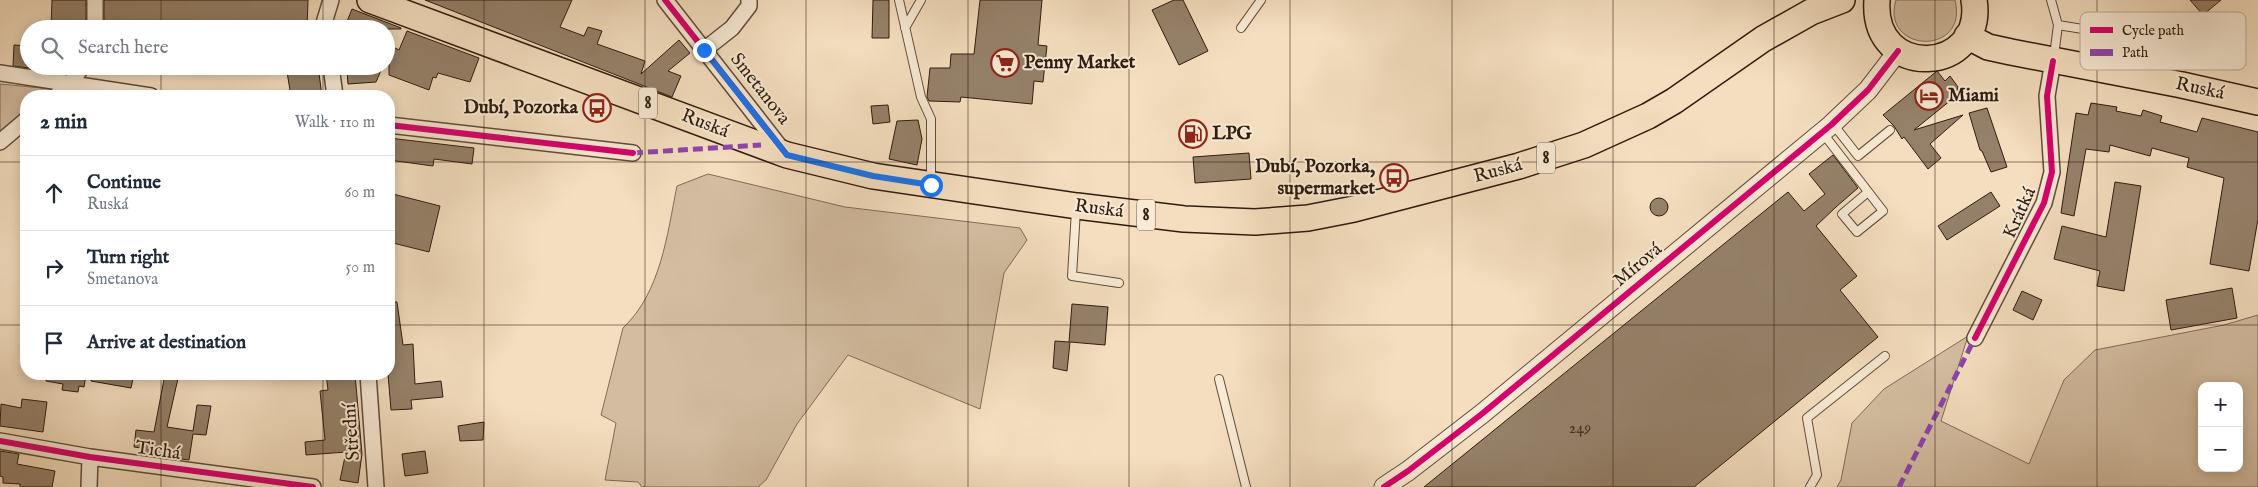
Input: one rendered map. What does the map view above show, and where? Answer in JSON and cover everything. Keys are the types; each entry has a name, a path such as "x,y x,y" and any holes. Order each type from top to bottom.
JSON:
{"main road":[{"name":"Ruská","path":"370,0 787,155 873,176 1077,206 1216,222 1278,221 1354,209 1519,166 1584,145 1641,120 1674,101 1763,39 1811,12 1842,0"},
{"path":"1878,0 1876,14 1879,25 1890,44 1898,51 1917,59 1931,59 1945,55 1958,48 1968,36 1973,23 1974,0"},
{"name":"Ruská","path":"1968,36 1988,47 2080,66"},
{"name":"Ruská","path":"2101,70 2258,102"}],"street":[{"path":"95,0 95,20"},
{"path":"325,20 331,0"},
{"name":"Smetanova","path":"665,0 787,155"},
{"path":"704,50 732,28 749,6 748,0"},
{"name":"Mírová","path":"1384,487 1408,471 1476,418 1827,128 1873,84 1898,51"},
{"name":"Krátká","path":"1975,338 2044,203 2052,172 2047,96 2053,61"},
{"path":"0,73 112,90"},
{"path":"64,90 71,84 76,75"},
{"path":"332,75 334,90"},
{"path":"0,142 20,125"},
{"path":"395,126 633,153"},
{"name":"Střední","path":"368,380 376,487"},
{"name":"Tichá","path":"0,441 90,457 313,487"},
{"path":"89,487 90,457"}],"lane":[{"path":"899,0 921,97 932,119 931,185"},
{"path":"904,28 921,0"},
{"path":"1241,28 1261,0"},
{"path":"2050,0 2058,25 2053,61"},
{"path":"2058,25 2080,29"},
{"path":"1827,128 1858,156 1890,130"},
{"path":"1827,128 1868,192 1883,211 1857,232 1842,214 1868,192"},
{"path":"1077,206 1072,276 1120,283"},
{"path":"1810,487 1817,475 1807,418 1885,356"},
{"path":"1219,379 1246,487"}],"shaded area":[{"path":"1896,0 1955,0 1956,19 1949,32 1938,39 1925,41 1911,38 1900,30 1895,18"},
{"path":"0,84 52,89 20,90 20,116 0,134"},
{"path":"708,174 845,207 1020,228 1027,240 1004,273 980,409 848,355 797,424 766,480 758,487 642,487 638,482 605,480 616,423 601,415 623,328 636,314 654,280 666,243 677,186"},
{"path":"2258,315 2258,487 1837,487 1841,480 1852,423 1884,389 1968,336 1941,421 2029,464 2064,380 2095,350 2224,325"}],"building":[{"path":"52,0 86,0 86,20 51,20"},
{"path":"104,0 308,0 307,20 104,20"},
{"path":"425,0 572,0 560,27 584,36 588,27 602,31 597,44 645,61 641,74 679,40 690,53 668,71 681,76 672,97"},
{"path":"873,0 889,0 889,38 872,38"},
{"name":"Penny Market","path":"980,0 1042,0 1038,45 1047,46 1043,82 1034,81 1032,104 961,97 960,102 929,101 927,97 930,68 950,68 951,54 974,54"},
{"path":"1174,0 1183,0 1208,51 1179,65 1152,10"},
{"path":"2190,0 2221,0 2207,12 2200,12"},
{"path":"352,9 380,20 348,20"},
{"path":"407,31 479,58 470,82 438,73 436,78 433,77 429,90 389,75 395,75 395,48 399,50"},
{"path":"14,45 20,45 20,67 13,66"},
{"path":"1937,71 1945,81 1950,76 1958,87 1956,96 1914,130 1963,115 1930,144 1941,158 1928,169 1904,137 1902,139 1894,126 1883,115"},
{"path":"288,75 319,75 321,90 290,90"},
{"path":"347,75 379,75 376,82 348,84"},
{"path":"2091,103 2117,107 2116,111 2141,116 2143,110 2162,116 2160,122 2197,132 2202,118 2258,132 2258,219 2249,271 2210,264 2224,178 2187,167 2189,158 2152,148 2150,156 2110,145 2109,152 2086,149 2074,216 2061,213 2076,113 2088,115"},
{"path":"888,105 890,122 873,124 871,106"},
{"path":"1987,108 2007,167 1991,172 1980,150 1969,113"},
{"path":"918,120 922,139 917,165 889,159 897,121"},
{"path":"395,139 474,148 472,164 434,159 433,166 395,161"},
{"path":"1249,153 1251,179 1195,183 1193,157"},
{"path":"1833,155 1858,188 1816,226 1857,276 1840,290 1878,337 1694,487 1424,487 1788,192 1804,211 1825,194 1809,174"},
{"path":"2115,182 2141,186 2124,291 2097,286 2100,271 2054,259 2062,226 2106,237"},
{"path":"1991,192 2000,206 1947,240 1938,226"},
{"path":"395,195 440,206 429,252 395,244"},
{"path":"1655,198 1663,198 1668,203 1666,214 1655,216 1650,211 1650,203"},
{"path":"2232,288 2237,318 2171,330 2166,300"},
{"path":"2022,291 2042,300 2033,320 2013,310"},
{"path":"395,302 397,302 403,345 413,344 415,384 441,381 443,397 411,400 412,409 391,410 388,380 395,380"},
{"path":"1072,304 1108,307 1105,345 1070,342 1067,371 1053,368 1055,341 1069,342"},
{"path":"85,380 84,387 79,386 78,392 62,390 63,384 46,381"},
{"path":"91,380 133,380 131,388"},
{"path":"164,380 178,380 167,427 193,431 197,405 211,406 206,435 193,434 189,460 141,453 141,448 134,447 136,430 154,432"},
{"path":"327,380 356,380 362,454 358,483 340,480 346,452 306,455 305,442 325,440 320,391 328,390"},
{"path":"22,399 47,402 43,432 0,426 1,404 21,408"},
{"path":"484,422 483,440 460,441 458,426"},
{"path":"0,451 19,454 17,464 55,471 52,487 20,487 20,484 3,483 3,477 0,476"},
{"path":"425,451 428,473 405,476 402,454"}],"marked path":[{"path":"633,153 761,145"},
{"path":"1899,487 1975,338"}],"cycle path":[{"path":"665,0 787,155"},
{"path":"1384,487 1408,471 1483,413 1831,125 1868,90 1898,51"},
{"path":"1975,338 2044,203 2052,172 2047,96 2053,61"},
{"path":"395,126 633,153"},
{"path":"0,441 90,457 313,487"}],"place":[{"name":"Penny Market","path":"1005,63"},
{"name":"Miami","path":"1929,96"},
{"name":"Dubí, Pozorka","path":"597,108"},
{"name":"LPG","path":"1193,134"},
{"name":"Dubí, Pozorka, supermarket","path":"1394,178"}],"route":[{"path":"704,50 787,155 873,176 931,185"}]}
